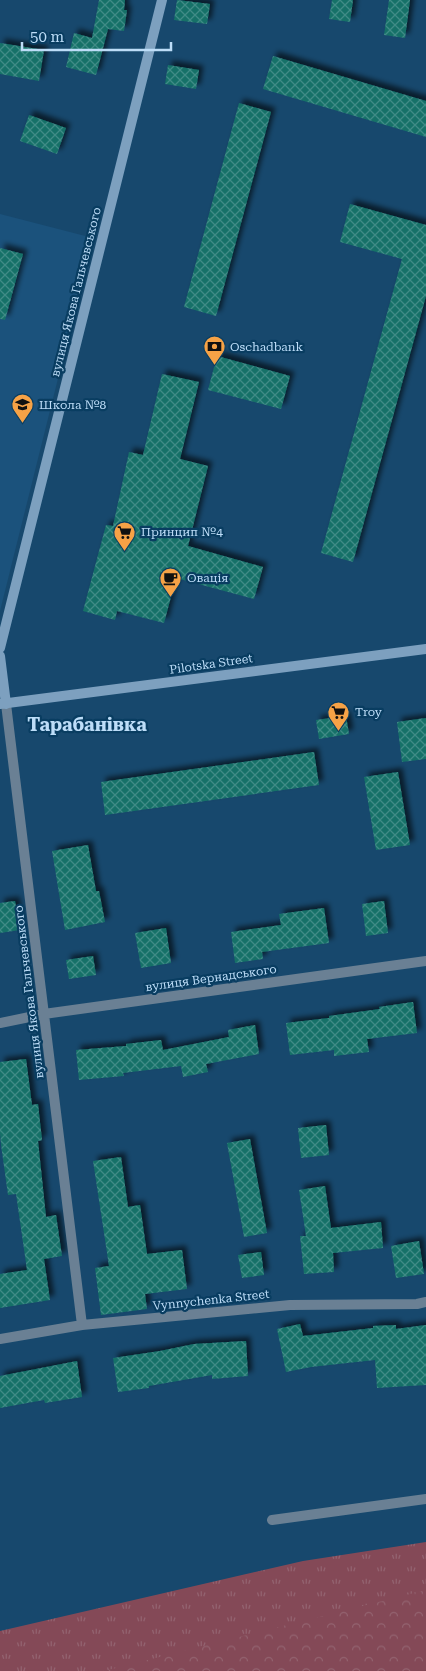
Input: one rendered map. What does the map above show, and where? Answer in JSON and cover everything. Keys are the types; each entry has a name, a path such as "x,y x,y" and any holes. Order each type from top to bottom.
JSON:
{"street":[{"name":"вулиця Якова Гальчевського","path":"0,648 162,0"},
{"name":"Pilotska Street","path":"3,704 426,649"},
{"name":"вулиця Якова Гальчевського","path":"0,656 3,704 44,1014 82,1325"},
{"name":"вулиця Вернадського","path":"0,1023 44,1014 426,961"},
{"name":"Vynnychenka Street","path":"0,1339 82,1325 290,1305 417,1304 426,1302"},
{"path":"272,1520 426,1499"}],"shaded area":[{"name":"Школа №8","path":"0,214 93,238 0,611"}],"green space":[{"path":"426,1542 426,1671 0,1671 0,1631 303,1561"},
{"path":"426,1590 426,1671 103,1671 112,1669"}],"building":[{"path":"99,0 125,0 124,10 127,10 124,31 108,29 96,75 66,67 74,33 92,38"},
{"path":"177,0 210,4 207,24 174,20"},
{"path":"332,0 353,0 350,22 329,19"},
{"path":"389,0 410,0 405,38 384,35"},
{"path":"0,43 44,50 39,81 0,74"},
{"path":"273,56 426,101 426,137 263,89"},
{"path":"168,65 199,70 196,89 165,84"},
{"path":"239,103 271,112 216,316 184,307"},
{"path":"29,115 66,128 57,154 20,141"},
{"path":"350,204 426,225 426,296 353,562 321,553 402,259 340,242"},
{"path":"0,248 23,254 5,320 0,319"},
{"path":"217,356 290,376 281,409 208,390"},
{"path":"162,374 199,382 180,459 208,466 188,546 263,567 254,599 176,578 164,623 117,611 115,620 83,611 106,525 113,526 129,452 143,455"},
{"path":"346,716 349,734 319,739 316,720"},
{"path":"426,718 426,759 402,762 397,722"},
{"path":"314,752 319,785 105,815 101,782"},
{"path":"398,772 410,845 376,850 364,777"},
{"path":"88,845 96,891 99,891 105,922 65,930 52,851"},
{"path":"15,901 20,930 0,933 0,903"},
{"path":"384,901 388,933 366,936 362,904"},
{"path":"324,908 329,943 262,952 263,959 235,963 231,932 281,925 279,914"},
{"path":"166,928 171,963 141,968 135,933"},
{"path":"93,956 96,975 69,979 66,960"},
{"path":"413,1002 417,1033 367,1039 369,1052 334,1056 334,1050 290,1055 286,1023 329,1018 329,1016"},
{"path":"255,1025 259,1054 206,1064 208,1072 183,1077 181,1066 123,1073 124,1076 79,1080 76,1050 126,1046 126,1044 161,1040 163,1050 229,1037 228,1030"},
{"path":"26,1059 32,1105 38,1104 42,1140 38,1141 46,1217 56,1215 62,1256 44,1259 50,1300 0,1308 0,1274 27,1270 16,1194 8,1195 1,1145 0,1062"},
{"path":"326,1125 329,1155 301,1158 298,1128"},
{"path":"250,1139 267,1233 244,1237 227,1143"},
{"path":"121,1157 128,1207 140,1205 147,1254 182,1250 187,1289 145,1294 147,1309 101,1315 95,1268 109,1266 93,1161"},
{"path":"325,1186 331,1228 381,1222 383,1248 333,1253 334,1272 304,1274 300,1236 306,1236 299,1190"},
{"path":"419,1241 424,1274 396,1278 391,1246"},
{"path":"261,1252 264,1275 242,1278 238,1255"},
{"path":"300,1324 303,1336 373,1328 373,1326 396,1325 396,1329 426,1325 426,1385 377,1388 375,1360 311,1367 286,1372 277,1329"},
{"path":"246,1341 248,1376 212,1379 212,1375 149,1386 149,1388 118,1392 113,1358 194,1344"},
{"path":"77,1361 82,1397 45,1403 44,1400 0,1408 0,1376"}],"place":[{"name":"Oschadbank","path":"214,366"},
{"name":"Школа №8","path":"23,424"},
{"name":"Принцип №4","path":"125,551"},
{"name":"Овація","path":"171,597"},
{"name":"Troy","path":"339,731"}],"district":[{"name":"Тарабанівка","path":"87,725"}]}
